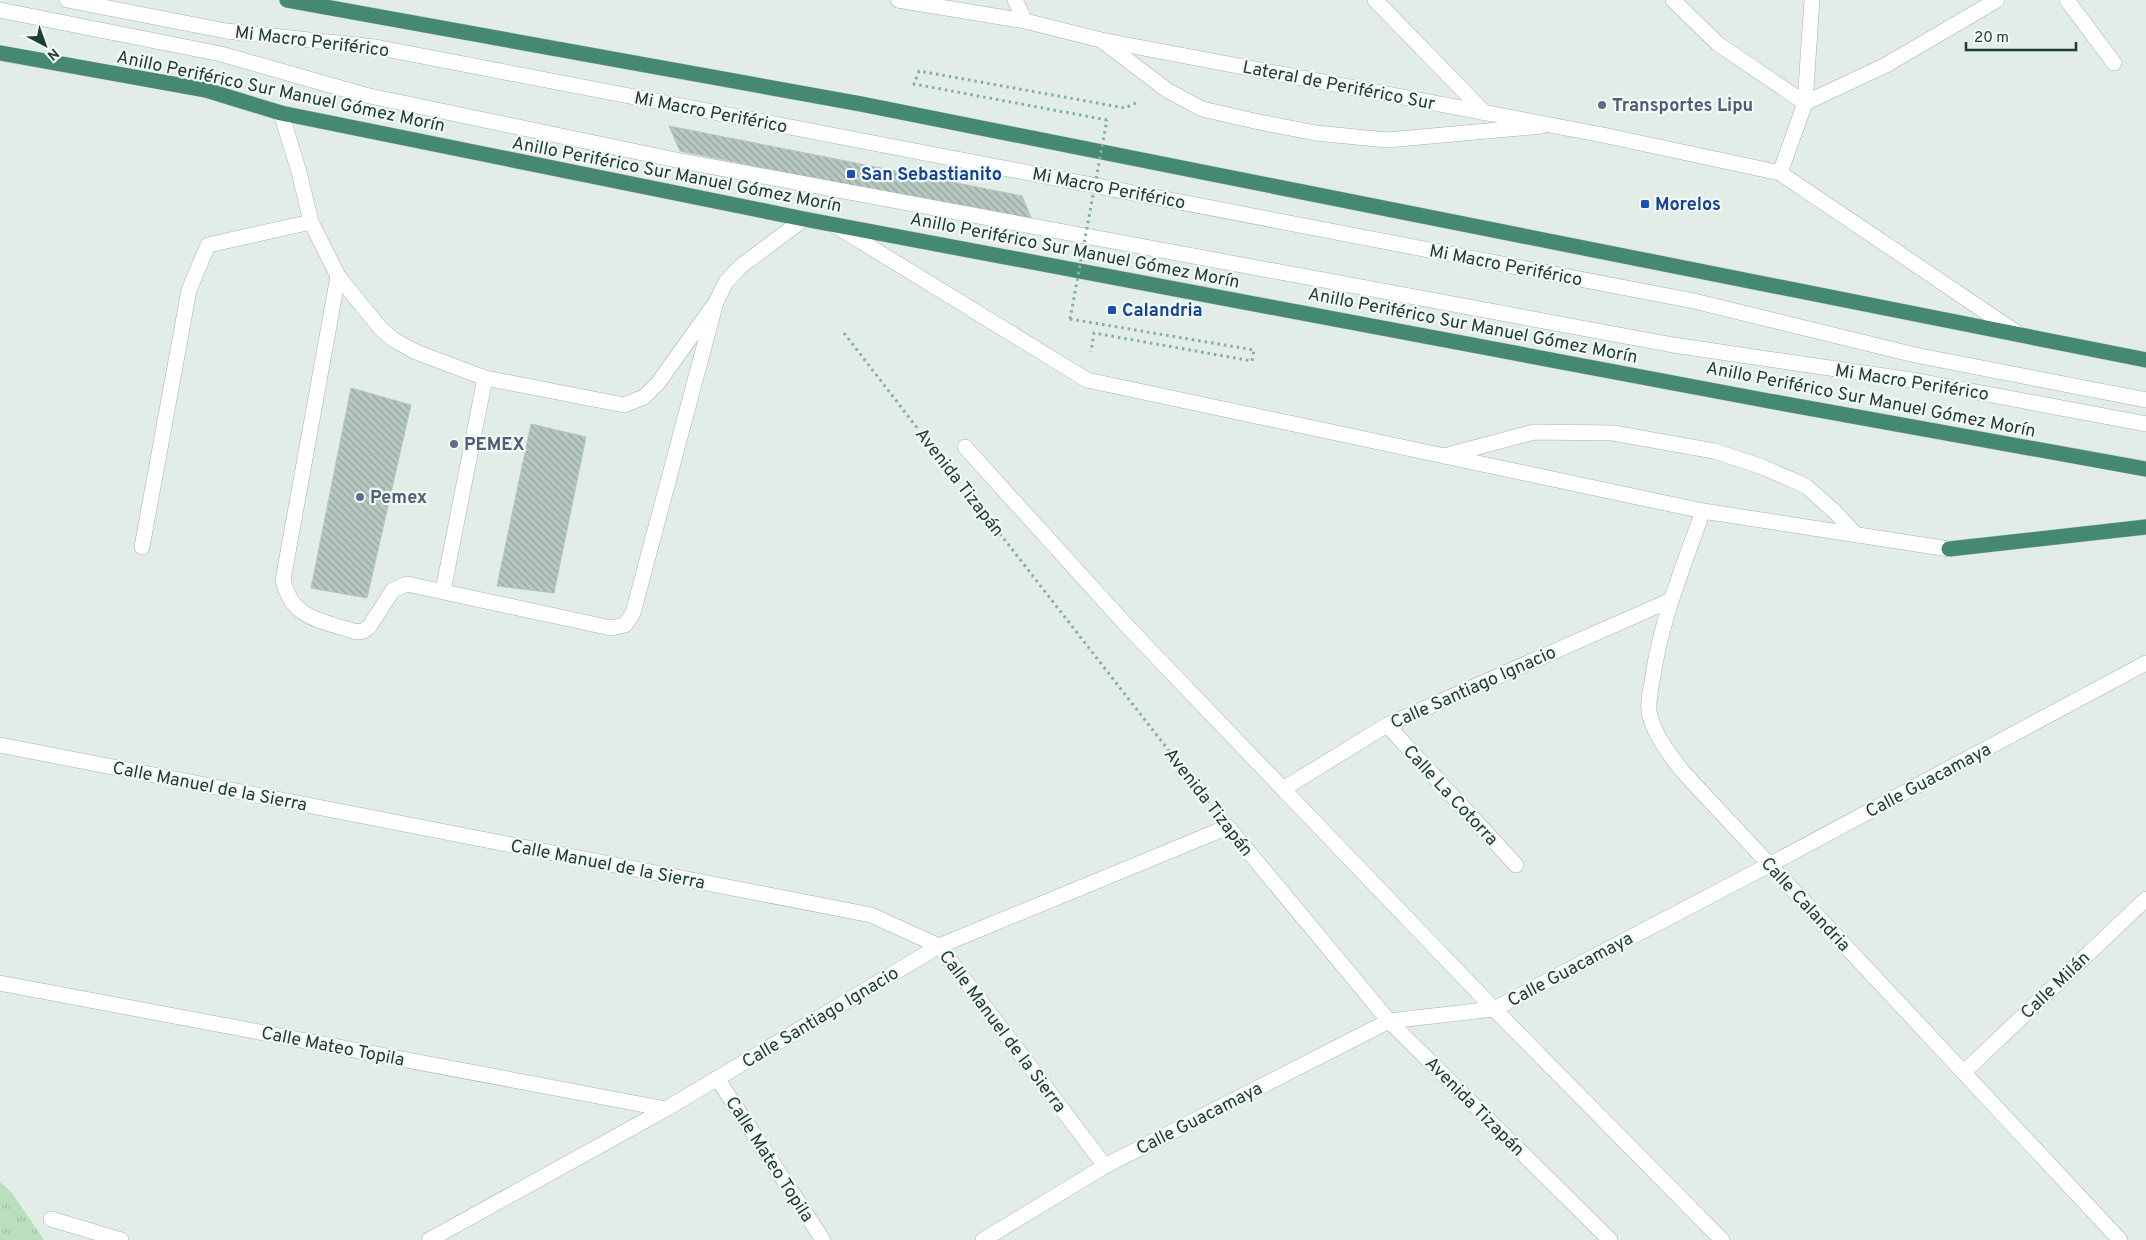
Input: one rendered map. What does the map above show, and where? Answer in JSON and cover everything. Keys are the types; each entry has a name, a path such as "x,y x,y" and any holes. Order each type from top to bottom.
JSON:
{"highway":[{"path":"287,0 871,106 2146,360"},
{"name":"Anillo Periférico Sur Manuel Gómez Morín","path":"0,52 206,90 281,113 804,219 1769,401 2146,469"},
{"path":"1950,549 2146,527"}],"street":[{"name":"Mi Macro Periférico","path":"67,0 226,31 375,47 1694,301 1915,355 2146,400"},
{"name":"Lateral de Periférico Sur","path":"898,0 1025,21 1101,40 1550,125 1780,173"},
{"path":"1015,0 1025,21"},
{"path":"1375,0 1485,113"},
{"path":"1673,0 1718,44 1805,102"},
{"path":"1812,0 1805,102 1780,173 2021,336"},
{"path":"1805,102 1886,65 1997,0"},
{"path":"2066,0 2114,63"},
{"name":"Mi Macro Periférico","path":"0,10 221,54 365,95 676,160 1673,346 1918,381 2146,424"},
{"path":"1101,40 1167,90 1202,109 1316,133 1388,140 1550,125"},
{"path":"281,113 299,172 311,222 338,276 381,329 394,340 416,352 486,378 624,405 644,397 658,383 716,302 726,282 741,266 804,219"},
{"path":"142,547 189,290 208,245 311,222"},
{"path":"833,224 1087,380 1703,511 1950,549"},
{"path":"338,276 283,580 288,598 301,613 356,632 363,631 368,626 393,590 407,584 611,628 625,625 634,613 716,302"},
{"path":"442,591 486,378"},
{"path":"1444,456 1534,432 1613,433 1705,450 1760,466 1806,486 1856,534"},
{"path":"965,447 1127,626 1494,1009 1722,1240"},
{"name":"Calle Calandria","path":"1703,511 1671,600 1654,666 1649,697 1650,716 1659,736 1682,772 2120,1240"},
{"name":"Calle Santiago Ignacio","path":"1283,789 1387,725 1671,600"},
{"name":"Calle Guacamaya","path":"983,1240 1105,1166 1389,1021 1494,1009 1770,865 2146,663"},
{"name":"Calle La Cotorra","path":"1387,725 1516,864"},
{"name":"Calle Manuel de la Sierra","path":"0,745 871,915 939,946 1105,1166"},
{"name":"Calle Santiago Ignacio","path":"429,1240 666,1109 939,946 1228,827"},
{"name":"Avenida Tizapán","path":"1228,827 1389,1021 1610,1240"},
{"name":"Calle Milán","path":"1964,1072 2146,899"},
{"name":"Calle Mateo Topila","path":"0,983 666,1109"},
{"name":"Calle Mateo Topila","path":"717,1078 822,1240"},
{"path":"51,1219 121,1240"}],"path":[{"path":"1087,380 1094,334 1252,361 1254,350 1070,319 1107,120 914,84 919,71 1125,108 1167,90"},
{"name":"Avenida Tizapán","path":"844,333 941,458"},
{"name":"Avenida Tizapán","path":"972,498 1228,827"}],"green space":[{"path":"0,1182 12,1193 44,1240 0,1240"}],"building":[{"name":"San Sebastianito","path":"669,126 1022,196 1033,222 680,151"},
{"name":"Pemex","path":"351,388 411,405 367,598 311,588"},
{"name":"Pemex","path":"531,424 586,437 554,593 497,586"}],"place":[{"name":"Transportes Lipu","path":"1602,105"},
{"name":"San Sebastianito","path":"851,174"},
{"name":"Morelos","path":"1645,204"},
{"name":"Calandria","path":"1112,310"},
{"name":"PEMEX","path":"454,444"},
{"name":"Pemex","path":"360,497"}]}
